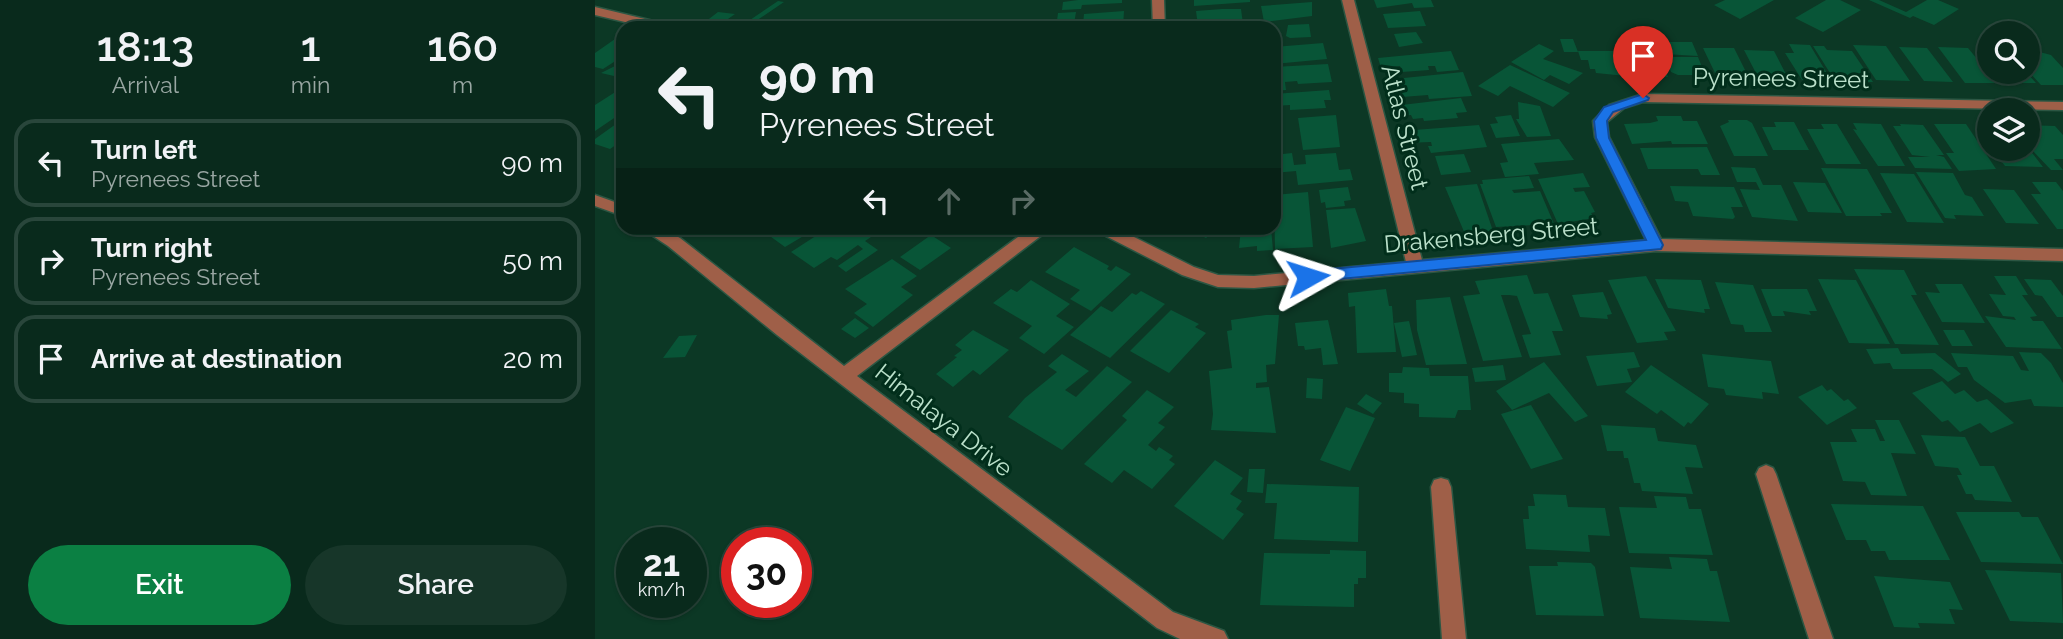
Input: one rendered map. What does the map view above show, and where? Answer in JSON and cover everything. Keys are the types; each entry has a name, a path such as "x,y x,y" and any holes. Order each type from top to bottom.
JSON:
{"street":[{"path":"1158,0 1159,21"},
{"name":"Atlas Street","path":"1348,0 1415,265"},
{"path":"595,11 637,21"},
{"name":"Pyrenees Street","path":"1656,245 1602,138 1600,121 1608,110 1622,103 1643,98 2063,106"},
{"path":"595,200 616,208"},
{"name":"Himalaya Drive","path":"662,235 1165,620 1193,634 1216,639"},
{"path":"844,376 1031,235"},
{"name":"Drakensberg Street","path":"1118,235 1188,271 1218,281 1254,282 1415,265 1656,245 2063,256"},
{"path":"1766,474 1821,639"},
{"path":"1441,487 1454,639"}],"building":[{"path":"1122,0 1122,3 1082,5 1081,9 1062,10 1063,2"},
{"path":"1194,0 1250,0 1250,2 1194,6"},
{"path":"1374,0 1431,0 1434,7 1414,8 1412,3 1377,8"},
{"path":"1725,0 1774,0 1740,19 1714,5"},
{"path":"1826,0 1840,0 1861,10 1823,32 1795,18"},
{"path":"1869,0 1879,0 1906,12 1927,0 1938,0 1959,9 1934,25"},
{"path":"778,1 784,2 756,21 750,20"},
{"path":"1312,2 1312,16 1264,21 1261,6"},
{"path":"1241,9 1243,21 1197,21 1196,11"},
{"path":"1124,11 1123,21 1083,21 1084,14"},
{"path":"1420,11 1426,26 1388,28 1383,14"},
{"path":"718,12 735,14 725,21 706,21"},
{"path":"1076,12 1074,21 1057,21 1058,13"},
{"path":"1309,24 1311,37 1286,36 1288,25"},
{"path":"1416,32 1423,43 1399,47 1394,34"},
{"path":"616,39 616,61 603,69 595,67 595,53"},
{"path":"1560,39 1573,39 1578,52 1564,52"},
{"path":"1617,39 1653,44 1668,77 1639,74 1643,84 1632,84"},
{"path":"1659,42 1692,42 1698,56 1664,54"},
{"path":"1323,43 1327,59 1281,63 1281,46"},
{"path":"1539,44 1554,51 1543,59 1583,73 1569,84 1550,75 1544,80 1511,62"},
{"path":"1789,44 1810,45 1831,80 1802,80 1785,53 1794,53"},
{"path":"1853,45 1886,46 1910,81 1876,80"},
{"path":"1813,46 1824,46 1827,50 1852,51 1873,82 1850,82 1845,74 1830,73"},
{"path":"1899,47 1927,48 1953,82 1924,81"},
{"path":"1938,47 1968,48 1977,59 1977,83 1965,83"},
{"path":"1703,48 1734,48 1747,74 1740,74 1744,80 1724,80 1721,73 1715,73"},
{"path":"1744,50 1774,51 1789,80 1759,79"},
{"path":"1451,51 1459,70 1437,72 1435,66 1428,66 1429,70 1402,72 1400,66 1381,68 1378,58"},
{"path":"1578,51 1619,51 1626,76 1596,73 1595,69 1590,69 1588,60 1581,60"},
{"path":"2040,52 2051,55 2063,68 2063,85 2041,85"},
{"path":"1665,57 1698,57 1704,72 1699,72 1700,75 1678,75 1671,72"},
{"path":"1328,64 1332,82 1285,82 1286,90 1281,90 1281,67"},
{"path":"1510,65 1570,93 1553,107 1510,86 1498,96 1478,86"},
{"path":"616,66 614,76 601,73"},
{"path":"1463,72 1472,96 1429,99 1428,95 1402,97 1394,79"},
{"path":"1329,90 1331,100 1324,100 1326,108 1290,110 1290,105 1281,106 1281,93"},
{"path":"616,92 616,117 595,131 595,105"},
{"path":"1461,98 1467,112 1456,113 1458,118 1424,121 1423,118 1413,119 1411,115 1397,116 1393,106"},
{"path":"1518,102 1540,106 1551,136 1527,137 1516,119 1519,119"},
{"path":"1336,115 1340,147 1303,150 1298,118"},
{"path":"1511,115 1520,136 1496,138 1490,124 1498,123 1495,117"},
{"path":"1656,116 1681,116 1683,121 1697,121 1708,144 1672,144 1671,141 1632,144 1624,124 1658,121"},
{"path":"1728,120 1747,120 1752,123 1768,156 1734,156 1720,126 1729,122"},
{"path":"1774,122 1794,122 1809,150 1773,150 1762,127 1776,127"},
{"path":"1853,123 1881,124 1905,166 1878,166 1853,129 1857,130"},
{"path":"616,124 616,145 610,149 595,144 595,139"},
{"path":"1821,124 1837,124 1861,164 1826,164 1807,129 1824,129"},
{"path":"1900,124 1923,125 1944,155 1936,155 1944,157 1952,169 1915,168 1908,157 1930,157 1912,155 1893,126 1901,126"},
{"path":"1934,124 1966,124 1977,140 1977,161 1991,161 1996,169 1959,171 1946,153 1954,153"},
{"path":"1479,125 1487,147 1431,153 1428,146 1432,146 1431,142 1404,143 1401,131"},
{"path":"2040,125 2055,126 2063,135 2063,159 2054,159 2063,170 2051,170 2040,158"},
{"path":"1559,139 1574,160 1534,163 1539,174 1505,177 1500,163 1508,162 1501,144"},
{"path":"1707,147 1720,175 1701,175 1698,169 1648,169 1640,148"},
{"path":"1292,153 1294,165 1306,164 1305,155 1336,153 1339,170 1350,169 1353,180 1298,185 1296,171 1281,172 1281,154"},
{"path":"1464,154 1471,172 1441,175 1435,156"},
{"path":"2001,161 2038,161 2043,167 2005,166"},
{"path":"1731,167 1755,168 1763,185 1781,185 1798,221 1752,217 1740,189 1760,190 1756,182 1737,182"},
{"path":"1821,168 1867,169 1892,213 1880,213 1882,216 1846,216"},
{"path":"1916,172 1953,173 1965,195 1972,197 1984,216 1954,215 1956,219 1945,218"},
{"path":"1583,173 1590,187 1573,188 1575,192 1584,191 1595,212 1591,213 1594,218 1558,224 1538,179"},
{"path":"1880,173 1914,174 1944,223 1907,222"},
{"path":"1529,176 1534,188 1512,190 1514,193 1540,191 1554,224 1496,227 1480,184 1483,184 1482,180"},
{"path":"1793,182 1825,183 1842,213 1808,212"},
{"path":"2032,182 2056,182 2063,191 2063,229 2057,229 2031,194 2041,194"},
{"path":"1477,184 1493,231 1465,234 1445,187"},
{"path":"1670,186 1734,187 1743,207 1731,207 1735,217 1733,219 1693,216 1688,202 1675,201"},
{"path":"1348,187 1351,200 1344,201 1345,206 1326,208 1325,202 1321,203 1319,190"},
{"path":"1983,189 2014,190 2039,224 2006,223"},
{"path":"1308,192 1313,247 1275,249 1275,235 1281,235 1281,194"},
{"path":"1355,208 1366,241 1331,248 1326,210"},
{"path":"768,235 805,235 785,247"},
{"path":"817,235 874,235 865,241 878,250 846,272 838,266 863,249 858,245 837,260 831,257 814,268 791,252"},
{"path":"931,235 951,248 920,270 900,257"},
{"path":"1240,235 1272,235 1273,250 1257,251 1257,246 1239,248"},
{"path":"1074,247 1109,266 1107,269 1111,271 1116,266 1131,274 1091,311 1070,299 1080,290 1045,272"},
{"path":"892,259 917,276 901,287 913,295 873,327 854,313 867,304 845,289"},
{"path":"1854,269 1904,270 1917,295 1911,295 1939,345 1895,344"},
{"path":"1527,275 1534,294 1548,293 1563,331 1552,331 1561,355 1530,358 1522,335 1531,334 1517,296 1501,295 1522,357 1483,361 1463,296 1480,294 1475,281"},
{"path":"1646,276 1676,331 1664,332 1668,340 1637,343 1608,280"},
{"path":"1994,276 2016,276 2028,295 2022,295 2037,316 2030,317 2033,321 2043,321 2062,349 2006,347 1985,316 2016,320 2014,317 2003,316 1989,294 2006,295"},
{"path":"1655,279 1701,280 1710,309 1704,309 1705,313 1668,308"},
{"path":"1818,279 1856,280 1890,344 1849,343"},
{"path":"2024,279 2051,280 2063,296 2063,317 2057,317 2042,296 2035,295"},
{"path":"1031,280 1070,304 1056,316 1074,327 1044,354 1019,338 1032,326 993,303 1011,289 1017,292"},
{"path":"1715,282 1753,285 1772,332 1745,332 1743,325 1731,324"},
{"path":"1935,284 1962,284 1985,323 1942,322 1925,292 1940,293"},
{"path":"1386,289 1389,306 1392,306 1396,352 1357,353 1355,306 1349,307 1348,293"},
{"path":"1761,289 1807,289 1817,311 1809,311 1811,315 1783,311 1785,316 1772,316"},
{"path":"1141,291 1165,304 1110,358 1070,335 1101,306 1112,312 1132,293 1136,295"},
{"path":"1603,292 1612,314 1607,315 1608,319 1580,317 1572,295"},
{"path":"1450,297 1467,364 1426,365 1417,330 1416,300"},
{"path":"1171,310 1199,324 1195,327 1206,333 1169,373 1130,351"},
{"path":"1279,315 1275,364 1266,365 1267,382 1256,383 1256,388 1269,387 1276,433 1211,430 1213,414 1209,371 1232,368 1227,331 1232,330 1231,320"},
{"path":"855,318 869,328 855,338 841,329"},
{"path":"1328,320 1338,364 1323,365 1321,348 1305,350 1304,346 1298,346 1295,323"},
{"path":"1409,321 1417,355 1402,357 1394,323"},
{"path":"973,330 1009,350 980,375 973,370 953,387 936,374 957,357 954,356 962,350 955,345"},
{"path":"1943,330 1964,330 1973,346 1952,346"},
{"path":"697,335 685,357 663,358 679,336"},
{"path":"1898,348 1901,354 1935,353 1961,374 1948,382 1932,369 1893,369 1890,363 1874,364 1866,349"},
{"path":"1634,352 1640,367 1627,369 1632,382 1597,386 1586,356"},
{"path":"2019,352 2041,353 2051,363 2063,383 2063,407 2034,406 2031,399 2005,403 1974,380 1967,367 1958,367 1951,353 2013,356 2021,370 2029,371"},
{"path":"1062,354 1089,371 1065,390 1076,397 1107,366 1132,382 1062,450 1008,417 1025,398 1057,372 1048,366"},
{"path":"1702,354 1771,361 1779,394 1762,392 1763,399 1726,395 1724,389 1708,387"},
{"path":"1544,362 1588,416 1575,422 1549,393 1512,410 1496,391"},
{"path":"1503,365 1506,380 1475,382 1472,368"},
{"path":"1651,365 1709,404 1691,424 1688,422 1684,427 1661,410 1657,414 1625,392"},
{"path":"1403,367 1429,368 1430,376 1468,376 1471,410 1458,410 1455,418 1419,417 1419,404 1404,403 1404,393 1389,392 1389,373 1402,373"},
{"path":"1307,378 1323,379 1322,399 1306,398"},
{"path":"1942,381 1955,394 1964,390 1977,402 1987,399 2014,423 1991,433 1980,423 1960,432 1948,420 1942,422 1912,393"},
{"path":"1822,385 1844,401 1848,399 1857,408 1827,425 1798,397"},
{"path":"1147,390 1174,407 1158,423 1165,427 1148,445 1156,451 1159,447 1173,456 1169,460 1175,464 1152,489 1124,470 1112,483 1084,464 1127,420 1122,416"},
{"path":"1366,394 1382,403 1373,414 1357,404"},
{"path":"1531,405 1563,459 1531,469 1501,414"},
{"path":"1346,407 1375,418 1350,471 1320,460"},
{"path":"1875,420 1899,420 1916,454 1891,453 1907,496 1871,495 1865,482 1843,481 1830,442 1857,442 1851,429 1875,429 1880,441 1885,441"},
{"path":"1601,425 1655,428 1658,441 1696,445 1703,468 1685,467 1693,494 1642,491 1640,483 1634,483 1628,458 1624,458 1623,451 1607,451"},
{"path":"1921,435 1965,437 1980,466 1994,466 2012,502 1975,500 1972,494 1966,494 1957,475 1962,475 1958,468 1935,466"},
{"path":"1215,460 1243,478 1230,494 1242,501 1236,509 1244,514 1223,540 1174,506"},
{"path":"1249,469 1265,469 1263,493 1247,492"},
{"path":"1267,484 1359,487 1358,542 1274,539 1277,503 1265,503"},
{"path":"1533,494 1566,495 1568,507 1605,508 1610,536 1588,535 1590,552 1526,549 1523,519 1529,519 1528,506 1535,506"},
{"path":"1654,496 1686,497 1689,509 1701,509 1713,555 1629,553 1619,507 1657,508"},
{"path":"1831,504 1923,506 1950,560 1889,560 1885,551 1871,551 1866,540 1846,540"},
{"path":"1956,512 2019,512 2022,517 2038,517 2063,564 1981,562"},
{"path":"1330,550 1366,551 1366,578 1358,578 1358,584 1354,584 1354,607 1260,605 1264,553 1330,554"},
{"path":"1669,557 1707,559 1710,571 1717,571 1730,622 1640,618 1630,567 1672,569"},
{"path":"1557,562 1591,563 1595,567 1604,616 1536,615 1529,566 1558,566"},
{"path":"1985,570 2061,573 2063,623 2010,621"},
{"path":"1874,576 1950,582 1963,610 1949,609 1955,624 1918,623 1920,628 1894,627"}],"route":[{"path":"1308,277 1415,265 1656,245 1602,138 1600,121 1608,110 1643,98"}]}
